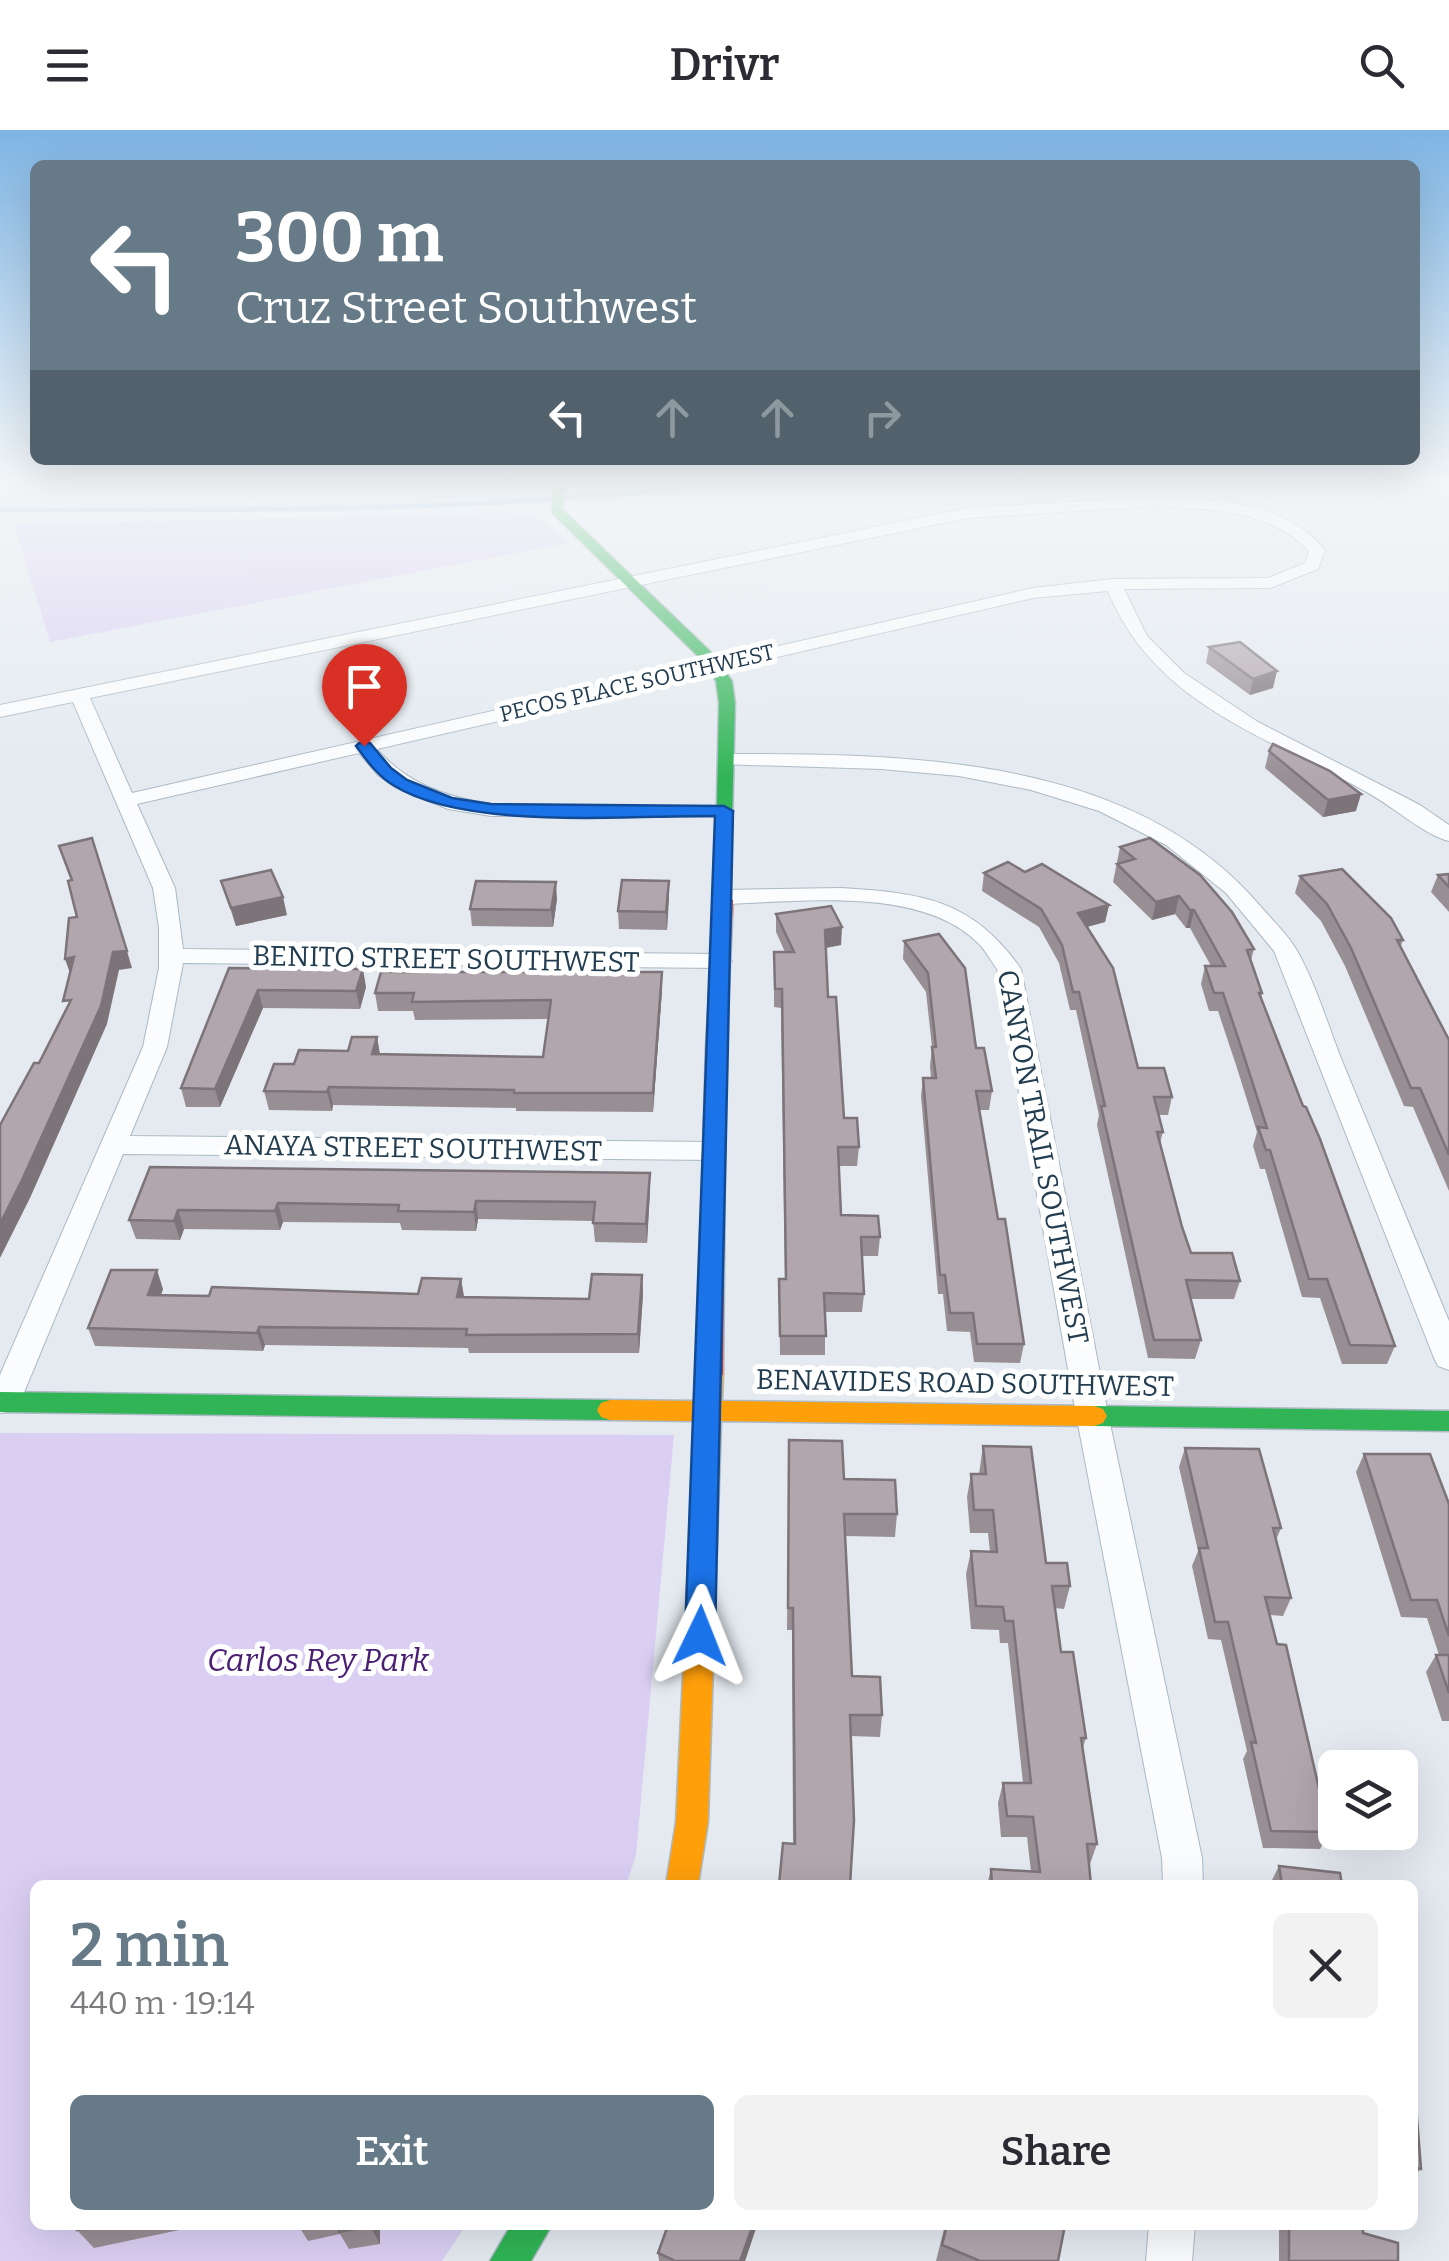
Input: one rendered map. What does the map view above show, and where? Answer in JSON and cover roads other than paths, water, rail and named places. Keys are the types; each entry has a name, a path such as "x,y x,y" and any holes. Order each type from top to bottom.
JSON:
{"street":[{"path":"0,711 626,581"},
{"path":"628,581 715,666 724,681 727,703 710,1409 692,1822 683,1880"},
{"name":"PECOS PLACE SOUTHWEST","path":"127,800 1033,594 1113,584 1271,581"},
{"path":"1113,584 1142,642 1196,691 1258,728 1378,786 1449,835"},
{"path":"2,1402 155,1047 170,996 172,918 164,888 79,694"},
{"path":"364,746 385,771 402,783 448,803 491,810 724,811"},
{"path":"726,760 856,760 932,764 994,774 1100,805 1157,831 1195,856 1266,921 1284,950 1449,1358"},
{"name":"CANYON TRAIL SOUTHWEST","path":"724,897 908,900 958,916 998,945 1016,994 1092,1414 1182,1858 1183,1880"},
{"name":"BENITO STREET SOUTHWEST","path":"172,956 720,961"},
{"name":"ANAYA STREET SOUTHWEST","path":"112,1145 714,1151"},
{"name":"BENAVIDES ROAD SOUTHWEST","path":"2,1402 1449,1421"},
{"path":"509,2261 531,2230"},
{"path":"1169,2261 1172,2230"}],"park label":[{"name":"Carlos Rey Park","path":"318,1660"}]}
